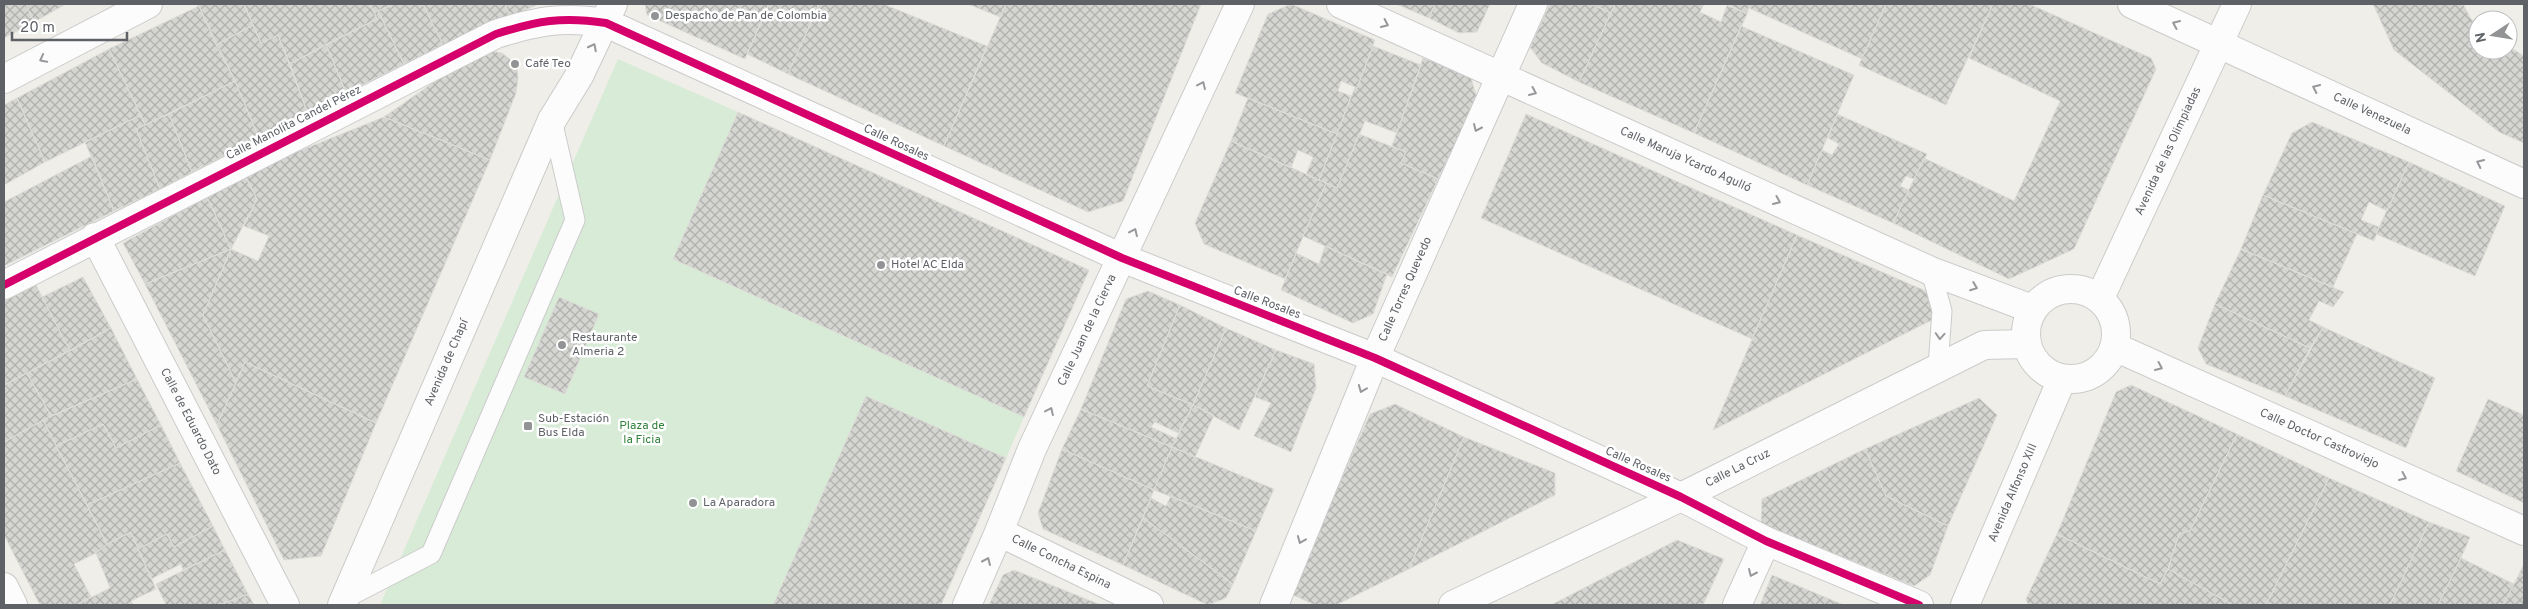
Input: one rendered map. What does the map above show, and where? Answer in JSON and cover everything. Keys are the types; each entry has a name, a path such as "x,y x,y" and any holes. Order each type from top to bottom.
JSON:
{"street":[{"path":"4,80 148,4"},
{"name":"Calle Juan de la Cierva","path":"967,605 1000,532 1032,449 1240,4"},
{"name":"Calle Maruja Ycardo Agulló","path":"1341,4 1931,271 2032,309"},
{"name":"Calle Torres Quevedo","path":"1274,605 1375,358 1533,4"},
{"name":"Calle Venezuela","path":"2132,4 2524,184"},
{"name":"Avenida de las Olimpiadas","path":"2100,298 2237,4"},
{"name":"Calle Rosales","path":"598,12 1122,258 1375,358 1681,496 1766,541 1919,605"},
{"name":"Avenida de Chapí","path":"343,602 552,120 579,76 598,12"},
{"name":"Calle Manolita Candel Pérez","path":"4,285 496,34 540,21 598,12"},
{"name":"Calle de Eduardo Dato","path":"95,237 286,605"},
{"path":"2072,288 2087,291 2100,298 2109,308 2115,320 2117,334 2115,347 2105,364 2089,376 2076,380 2062,379 2038,366 2027,344 2026,324 2032,309 2043,297 2057,290 2072,288"},
{"name":"Calle La Cruz","path":"1453,605 1681,496 1984,345 2027,344"},
{"name":"Calle Doctor Castroviejo","path":"2115,347 2524,531"},
{"name":"Avenida Alfonso XIII","path":"1965,605 2062,379"},
{"name":"Calle Concha Espina","path":"1000,532 1149,605"},
{"path":"1738,605 1766,541"},
{"path":"4,587 13,605"}],"lane":[{"path":"343,602 431,554 435,546 575,220 552,120"},
{"path":"1931,271 1942,311 1938,367"}],"green space":[{"name":"Plaza de la Ficia","path":"618,59 738,112 673,259 1024,417 1006,458 866,396 773,605 380,605"}],"building":[{"path":"4,4 26,4 34,22 4,38"},
{"path":"26,4 66,4 34,22"},
{"path":"244,4 253,25 216,45 199,6 196,5"},
{"path":"244,4 370,4 377,19 290,64 278,35 261,43"},
{"path":"370,4 394,4 378,11 381,17 377,19"},
{"path":"394,4 423,4 443,45 404,64 378,11"},
{"path":"423,4 505,4 510,17 443,45"},
{"path":"505,4 539,4 510,17"},
{"path":"645,4 769,4 745,59 647,15"},
{"path":"769,4 819,4 788,74 747,54"},
{"path":"819,4 883,4 987,46 944,146 788,74"},
{"path":"968,4 1006,4 1000,17"},
{"path":"1006,4 1201,4 1123,201 1088,212 944,146"},
{"path":"1291,4 1375,40 1357,88 1341,81 1338,91 1351,96 1337,134 1235,93 1268,14"},
{"path":"1396,4 1435,4 1429,18"},
{"path":"1435,4 1490,4 1477,32 1459,33 1429,18"},
{"path":"1550,4 1591,4 1611,13 1579,82 1542,63 1530,47"},
{"path":"1591,4 1615,4 1611,13"},
{"path":"1615,4 1704,4 1700,12 1721,22 1727,5 1747,14 1694,133 1579,82"},
{"path":"1728,4 1750,4 1747,14"},
{"path":"1750,4 1886,4 1862,59 1749,8"},
{"path":"1886,4 1993,4 1946,105 1859,65"},
{"path":"1993,4 2029,4 2151,58 2156,69 2074,249 2009,279 1893,223 1924,158 2014,201 2060,101 1969,58"},
{"path":"2373,4 2463,4 2468,13 2468,60 2518,60 2518,52 2524,56 2524,143 2499,132 2394,50"},
{"path":"199,6 235,81 145,125 109,49"},
{"path":"381,17 404,64 346,93 326,44"},
{"path":"253,25 261,43 278,35 308,114 259,138 235,81 216,45"},
{"path":"1741,26 1854,75 1807,185 1694,133"},
{"path":"326,44 346,93 308,114 290,64"},
{"path":"1373,46 1421,65 1397,133 1365,121 1337,188 1319,180"},
{"path":"109,49 141,115 45,162 17,98"},
{"path":"491,51 502,53 517,65 518,79 516,93 490,160 384,117 467,59"},
{"path":"1423,58 1470,75 1477,98 1438,179 1401,163 1406,152 1392,146"},
{"path":"235,81 259,138 192,172 169,114"},
{"path":"17,98 45,162 4,185 4,105"},
{"path":"1248,98 1337,134 1319,180 1306,175 1313,157 1298,150 1291,168 1231,141"},
{"name":"Hotel AC Elda","path":"738,112 1089,270 1024,417 673,259"},
{"path":"169,114 192,172 160,189 136,129"},
{"path":"1526,114 1797,235 1752,339 1481,218"},
{"path":"1837,114 1927,154 1914,179 1906,176 1900,186 1909,190 1893,223 1807,185 1822,150 1832,155 1839,144 1828,138"},
{"path":"141,115 145,125 136,129 160,189 114,211 85,142"},
{"path":"384,117 490,160 376,423 245,362 236,383 203,315 231,249 258,261 269,236 244,226 257,199 244,173"},
{"path":"2312,122 2409,162 2387,211 2369,202 2361,220 2379,227 2374,241 2263,195 2292,133"},
{"path":"1359,134 1406,152 1401,163 1438,179 1392,277 1303,236 1326,183 1337,188"},
{"path":"1231,141 1326,183 1285,279 1204,244 1195,223"},
{"path":"92,156 114,211 4,266 4,202"},
{"path":"2409,162 2505,206 2475,276 2376,234"},
{"path":"246,178 257,199 231,249 207,197"},
{"path":"2263,195 2357,234 2333,287 2241,249"},
{"path":"207,197 231,249 145,284 123,243"},
{"path":"1797,235 1935,295 1934,319 1713,430"},
{"path":"1325,246 1387,274 1373,314 1353,323 1281,290 1296,253 1319,264"},
{"path":"231,249 203,315 236,383 217,425 145,284"},
{"path":"2241,249 2344,292 2333,307 2319,301 2309,320 2323,327 2310,348 2215,304"},
{"path":"83,277 111,328 70,351 42,297"},
{"path":"36,285 70,351 4,385 4,301"},
{"path":"1148,291 1180,305 1147,386 1193,405 1178,433 1155,422 1151,427 1177,439 1172,447 1081,409 1126,299"},
{"name":"Restaurante Almeria 2","path":"559,297 599,314 565,394 524,377"},
{"path":"2215,304 2310,348 2285,396 2206,364 2198,348"},
{"path":"1180,305 1226,328 1193,405 1147,386"},
{"path":"2323,327 2435,378 2406,448 2285,396"},
{"path":"111,328 137,379 51,416 27,373"},
{"path":"1226,328 1276,350 1239,430 1193,405"},
{"path":"1276,350 1314,364 1316,388 1291,452 1254,436 1271,403 1255,397"},
{"path":"245,362 376,423 321,556 284,560 217,425"},
{"path":"27,373 51,416 4,442 4,385"},
{"path":"137,379 161,425 116,448 103,424 56,446 43,420"},
{"path":"2131,385 2237,434 2190,531 2179,534 2168,569 2160,584 2057,534 2116,392"},
{"path":"866,396 1006,458 941,605 773,605"},
{"path":"1979,398 1997,415 1948,526 1886,496 1865,449"},
{"path":"2488,399 2524,415 2524,503 2456,471"},
{"path":"1395,404 1464,437 1409,569 1336,605 1315,605 1291,594 1370,414"},
{"path":"1193,405 1214,415 1195,457 1172,447"},
{"path":"1081,409 1172,447 1154,490 1062,449"},
{"path":"43,420 107,544 96,553 74,564 91,597 76,605 40,605 4,535 4,442"},
{"path":"103,424 116,448 161,425 180,463 87,505 56,446"},
{"path":"2237,434 2329,478 2266,605 2233,605 2168,569 2179,534 2190,531"},
{"path":"1464,437 1555,473 1555,495 1409,569"},
{"path":"1172,447 1274,489 1256,531 1154,490"},
{"path":"1062,449 1154,490 1123,565 1043,529 1038,513"},
{"path":"1865,449 1886,496 1948,526 1930,575 1914,586 1761,524 1762,499"},
{"path":"180,463 213,526 174,547 167,534 138,549 131,532 107,544 87,505"},
{"path":"2329,478 2429,522 2390,605 2266,605"},
{"path":"1171,496 1256,531 1233,584 1143,518 1151,498 1166,506"},
{"path":"1143,518 1233,584 1226,598 1208,605 1123,565"},
{"path":"2429,522 2470,537 2461,558 2438,605 2390,605"},
{"path":"213,526 225,550 183,570 181,564 151,579 138,549 167,534 174,547"},
{"path":"131,532 156,589 131,601 133,605 76,605 110,588 96,553 107,544"},
{"path":"2057,534 2160,584 2168,569 2233,605 2028,605 2026,599"},
{"path":"1677,540 1724,559 1703,605 1551,605"},
{"path":"225,550 248,594 220,605 166,605 156,584"},
{"path":"2461,558 2514,584 2503,605 2438,605"},
{"path":"2524,564 2524,605 2503,605 2514,584"},
{"path":"1014,570 1101,605 989,605 1003,575"},
{"path":"1772,575 1844,605 1760,605"},
{"path":"248,594 254,605 220,605"}],"cycle path":[{"path":"4,285 496,34 550,21 576,20 606,23 1122,258 1375,358 1681,497 1766,541 1919,605"}],"place":[{"name":"Despacho de Pan de Colombia","path":"655,16"},
{"name":"Café Teo","path":"515,64"},
{"name":"Hotel AC Elda","path":"881,265"},
{"name":"Restaurante Almeria 2","path":"562,345"},
{"name":"Sub-Estación Bus Elda","path":"528,426"},
{"name":"La Aparadora","path":"693,503"}]}
